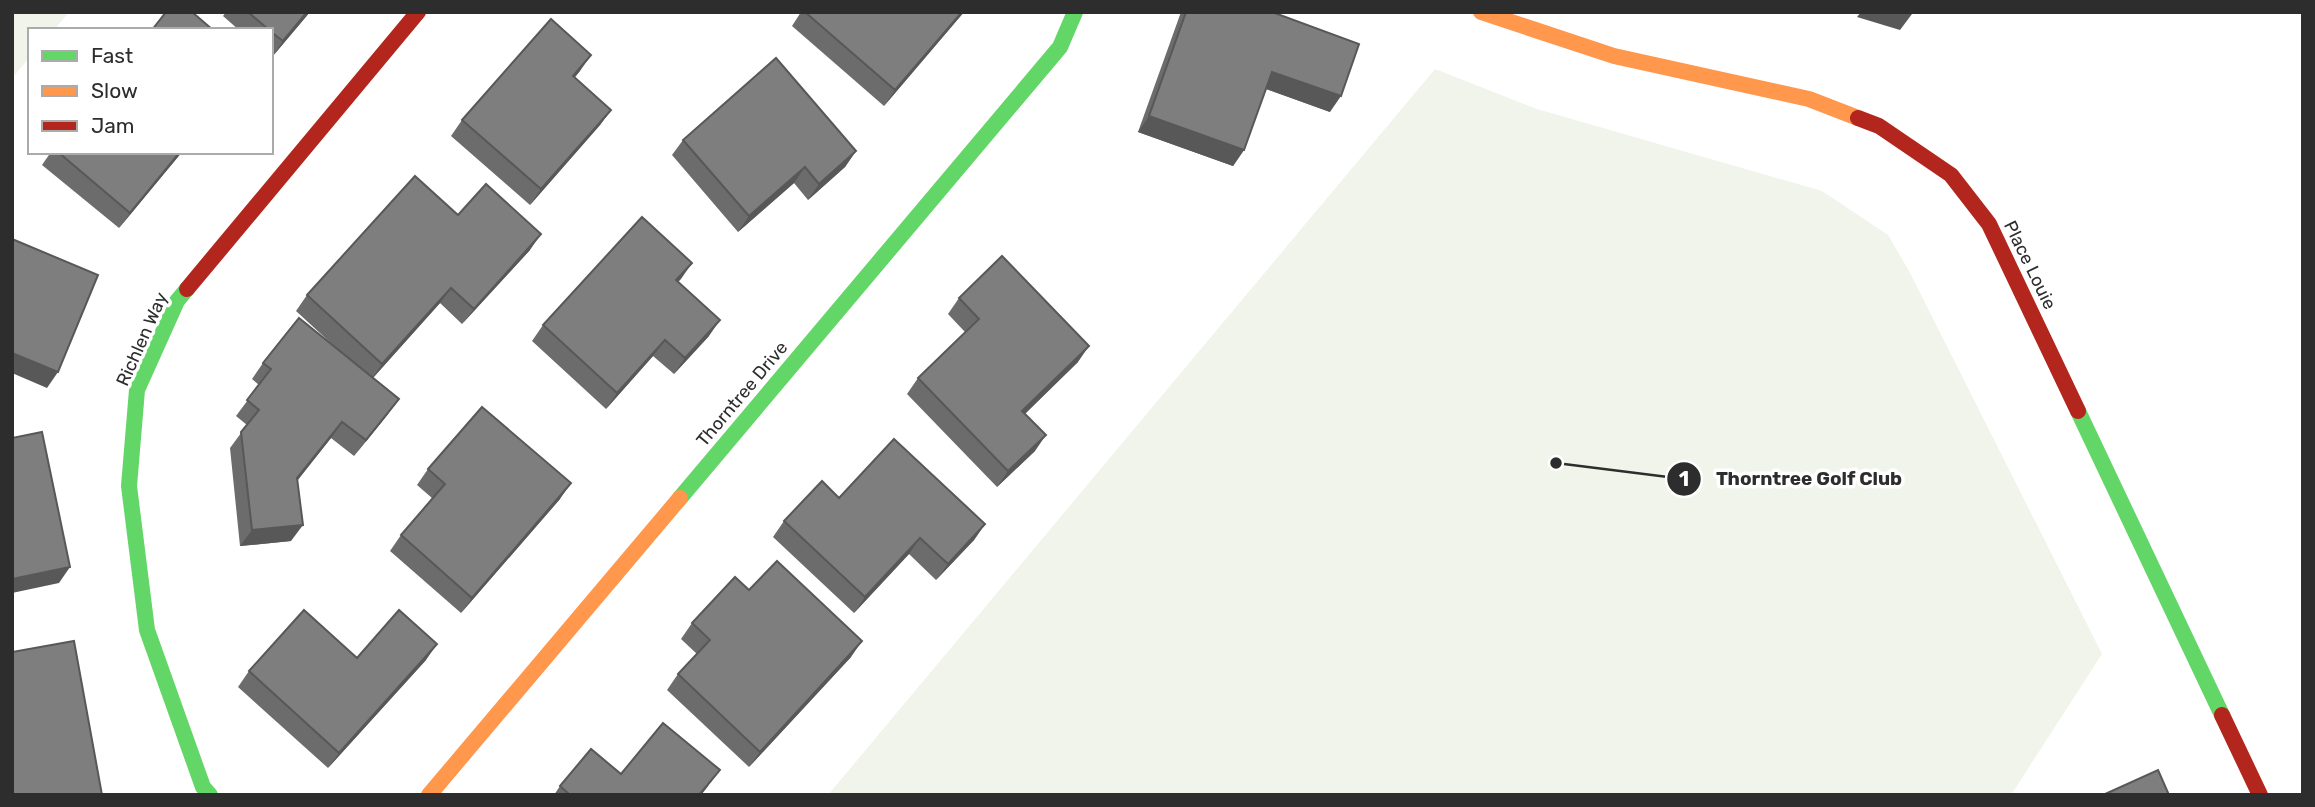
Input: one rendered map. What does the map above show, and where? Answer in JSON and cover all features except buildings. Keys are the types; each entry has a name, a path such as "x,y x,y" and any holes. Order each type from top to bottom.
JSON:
{"street":[{"name":"Richlen Way","path":"210,795 203,787 147,630 129,486 137,390 177,301 418,12"},
{"name":"Thorntree Drive","path":"429,795 1059,47 1075,12"},
{"name":"Place Louie","path":"1481,12 1614,56 1809,99 1879,126 1951,175 1989,224 2260,795"}],"shaded area":[{"path":"12,12 69,12 56,28 28,28 28,59 12,78"},
{"path":"1435,69 1537,109 1822,191 1888,235 1909,271 2102,654 2011,795 828,795"}],"traffic: fast":[{"path":"680,498 1060,47 1075,12"},
{"path":"187,289 177,301 137,390 129,486 147,630 203,787 210,795"},
{"path":"2078,411 2222,715"}],"traffic: slow":[{"path":"1481,12 1614,56 1809,99 1858,118"},
{"path":"429,795 680,498"}],"traffic: jam":[{"path":"187,289 418,12"},
{"path":"1858,118 1879,126 1951,175 1989,224 2078,411"},
{"path":"2222,715 2260,795"}],"place":[{"name":"Thorntree Golf Club","path":"1556,463"}]}
